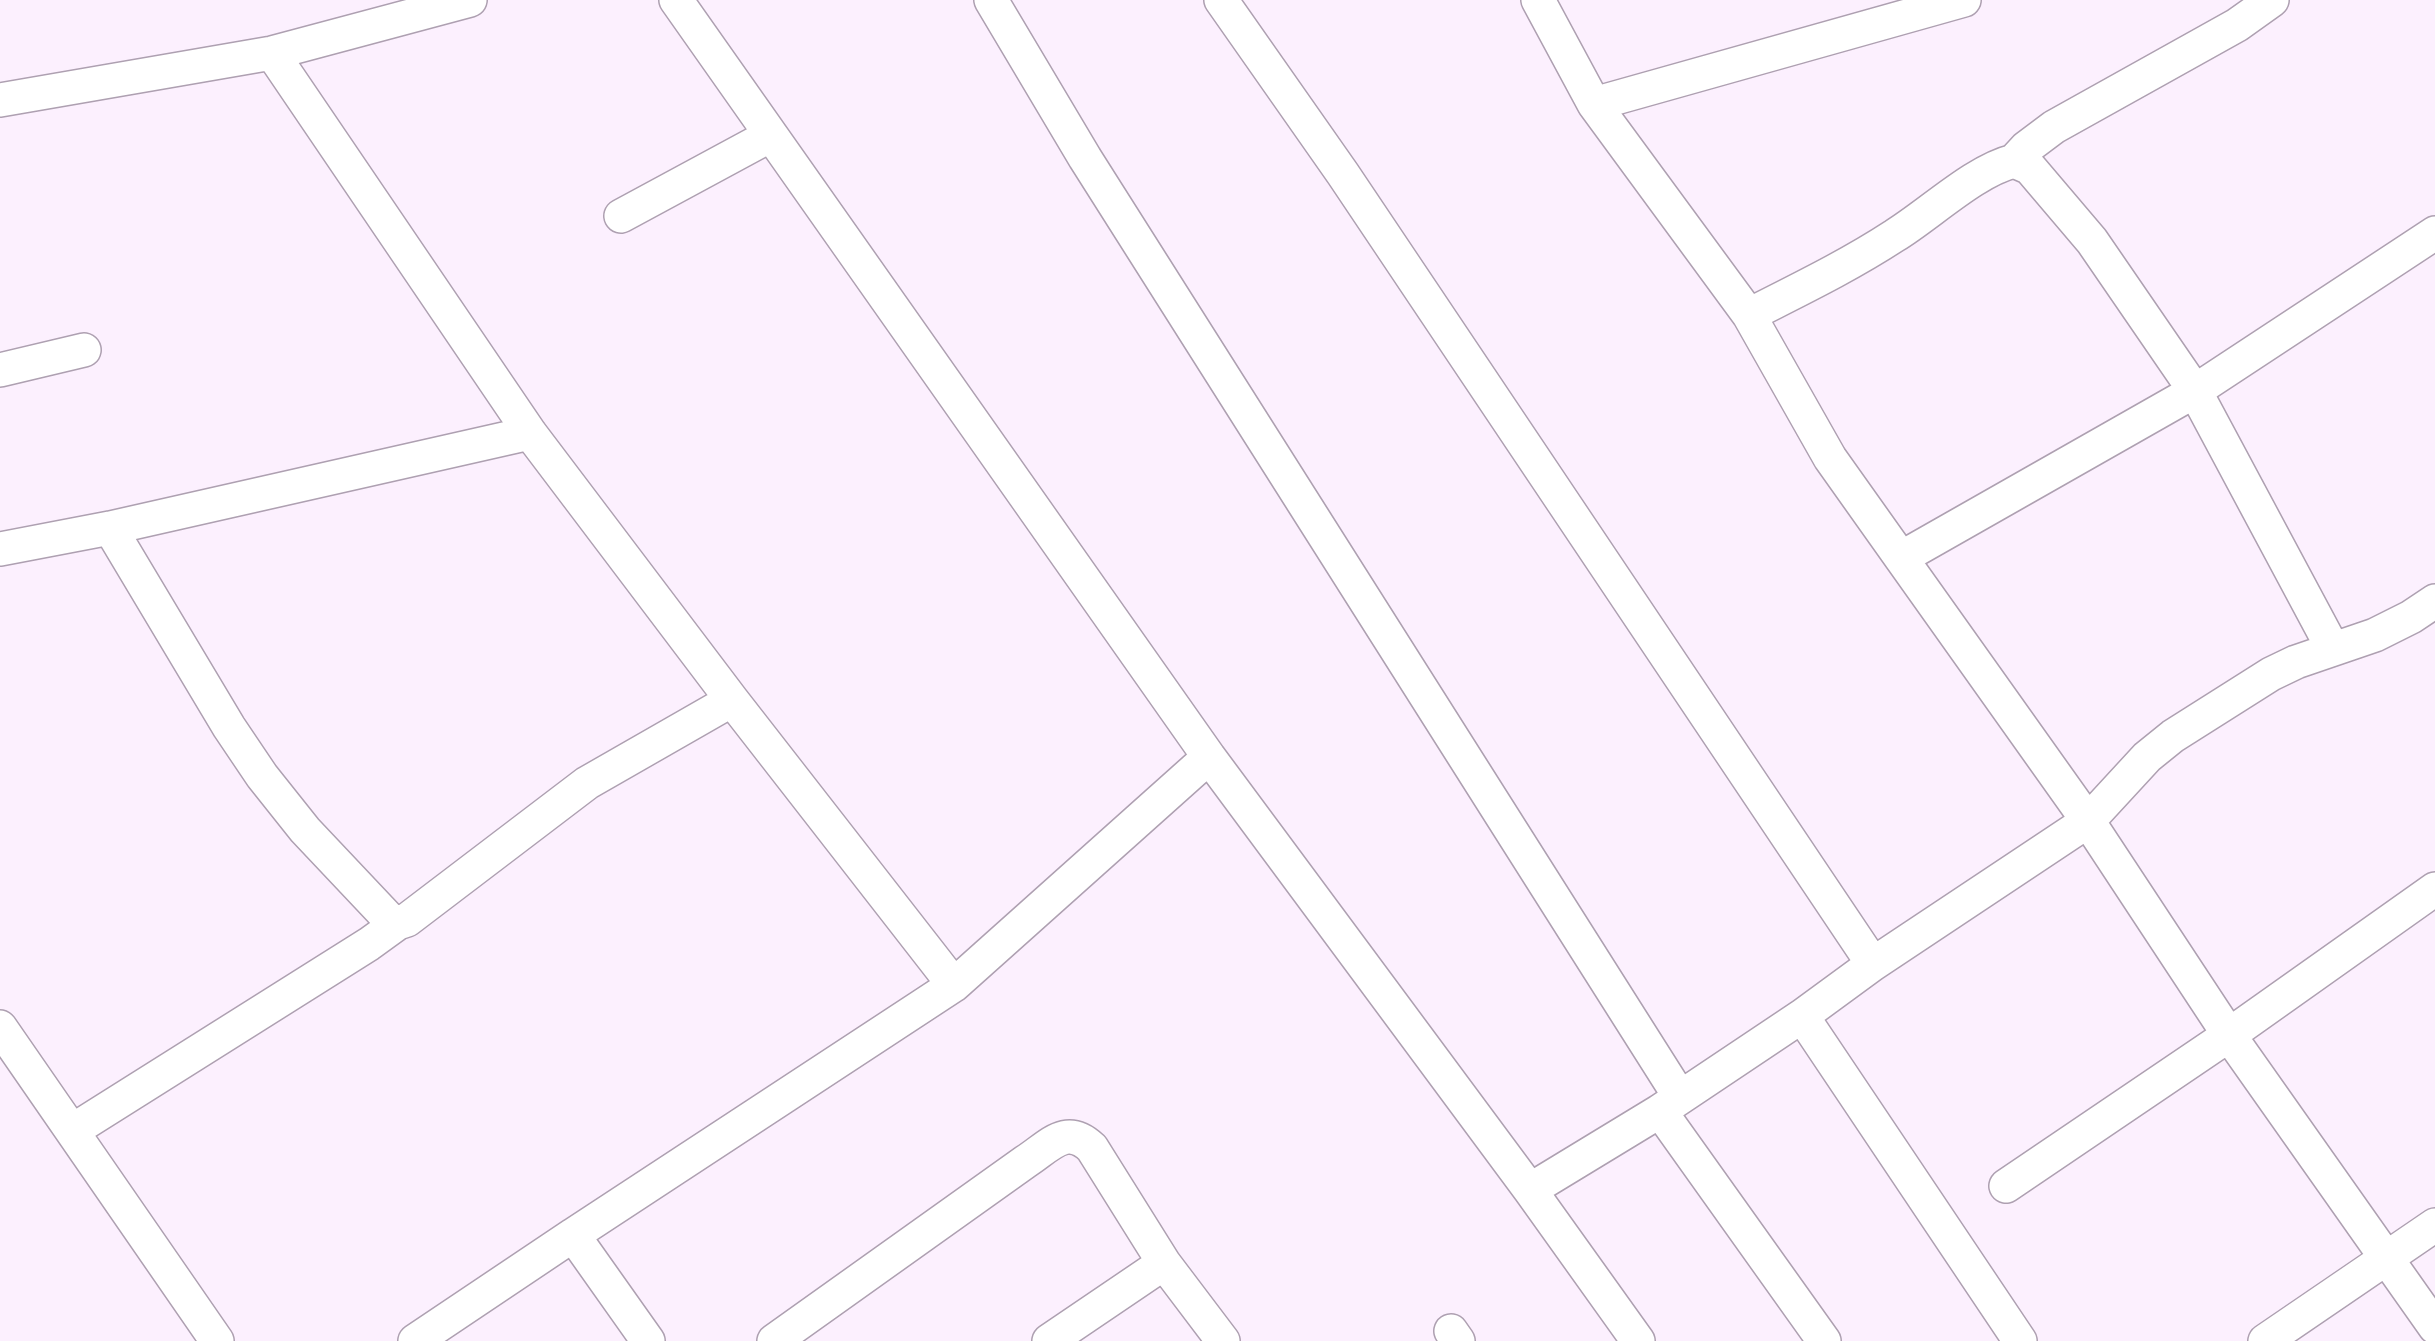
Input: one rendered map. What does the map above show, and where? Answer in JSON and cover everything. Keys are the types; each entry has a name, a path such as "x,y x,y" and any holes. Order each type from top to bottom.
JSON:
{"street":[{"path":"0,100 272,53 470,0"},
{"path":"675,0 1209,757 1530,1190 1638,1341"},
{"path":"991,0 1091,168 1670,1104 1824,1341"},
{"path":"1221,0 1344,174 1873,964"},
{"path":"1538,0 1594,104 1749,315 1830,458 2088,821 2229,1035 2435,1327"},
{"path":"1594,104 1964,0"},
{"path":"1749,315 1833,273 1895,236 1990,169 2014,161 2026,148 2054,127 2237,25 2271,0"},
{"path":"272,53 530,433 732,700 954,984"},
{"path":"621,216 771,135"},
{"path":"2014,161 2030,168 2092,241 2195,390 2333,649"},
{"path":"1901,558 2195,390 2435,233"},
{"path":"0,370 84,350"},
{"path":"0,549 110,528 530,433"},
{"path":"110,528 229,727 262,776 305,830 390,920 398,923"},
{"path":"1530,1190 1670,1104 1802,1016 1873,964 2088,821 2147,757 2173,736 2271,674 2296,662 2375,635 2411,617 2435,601"},
{"path":"72,1131 369,944 398,923 406,921 587,783 732,700"},
{"path":"415,1341 573,1234 954,984 1209,757"},
{"path":"2006,1186 2229,1035 2435,889"},
{"path":"1802,1016 2020,1341"},
{"path":"0,1027 217,1341"},
{"path":"774,1341 1065,1136 1075,1135 1092,1148 1164,1263 1223,1341"},
{"path":"2265,1341 2435,1225"},
{"path":"573,1234 648,1341"},
{"path":"1049,1341 1164,1263"}]}
